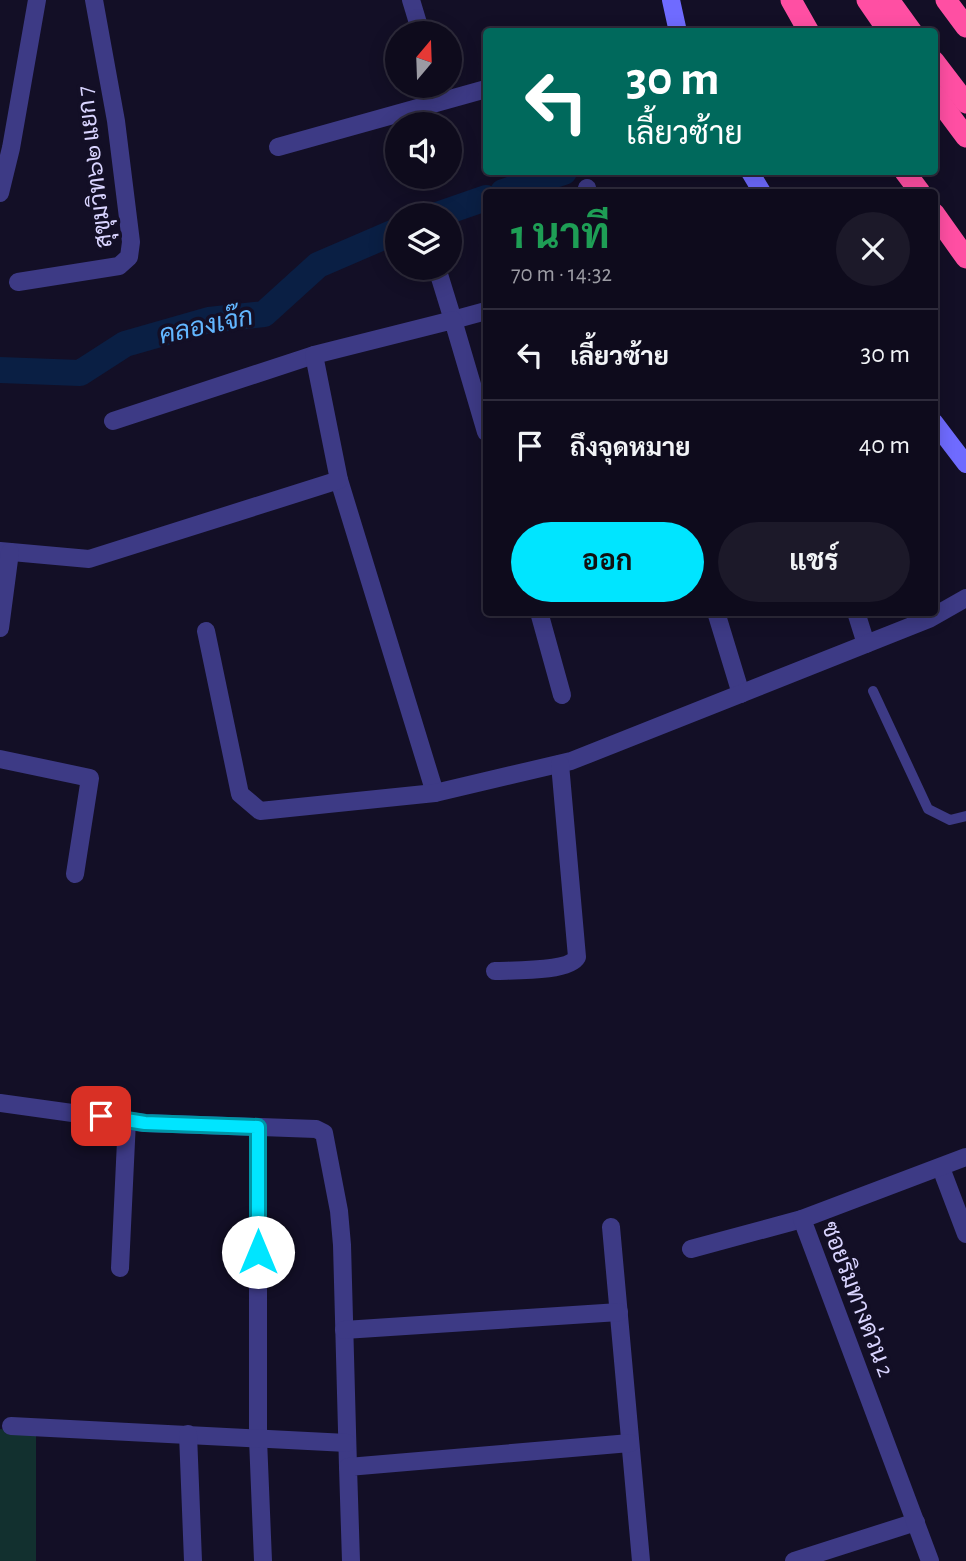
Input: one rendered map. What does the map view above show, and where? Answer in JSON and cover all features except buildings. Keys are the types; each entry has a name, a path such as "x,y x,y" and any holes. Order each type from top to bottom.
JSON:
{"highway":[{"path":"791,0 807,28"},
{"path":"867,0 887,28"},
{"path":"889,0 909,28"},
{"path":"946,0 966,27"},
{"path":"938,66 966,103"},
{"path":"938,99 966,137"},
{"path":"938,219 966,258"}],"street":[{"path":"0,193 11,148 37,0"},
{"name":"สุขุมวิท๖๒ แยก 7","path":"18,282 119,266 129,257 131,242 116,121 94,0"},
{"path":"411,0 417,21"},
{"path":"671,0 677,28"},
{"path":"462,91 483,89"},
{"path":"278,146 424,98"},
{"path":"440,280 483,422"},
{"path":"113,421 314,355 483,312"},
{"path":"314,355 339,480 435,793"},
{"path":"938,427 966,464"},
{"path":"0,628 5,552 89,559 339,480"},
{"path":"938,614 966,598"},
{"path":"540,616 562,695"},
{"path":"717,616 741,694"},
{"path":"857,616 866,644"},
{"path":"206,631 240,794 260,811 435,793 560,764 934,616"},
{"path":"0,759 90,778 75,874"},
{"path":"495,971 557,967 570,964 577,957 560,764"},
{"path":"0,1104 145,1123 316,1129 324,1133 339,1211 351,1561"},
{"path":"120,1268 127,1120"},
{"path":"258,1127 258,1439 263,1561"},
{"name":"ซอยริมทางด่วน 2","path":"930,1561 802,1219 966,1157"},
{"path":"941,1168 966,1234"},
{"path":"691,1249 802,1219"},
{"path":"611,1227 640,1561"},
{"path":"344,1330 618,1312"},
{"path":"11,1426 347,1443"},
{"path":"188,1434 193,1561"},
{"path":"348,1467 630,1443"},
{"path":"794,1561 916,1522"}],"lane":[{"path":"873,691 928,809 950,820 966,816"}],"green space":[{"path":"0,1429 36,1434 36,1561 0,1561"}],"waterway":[{"name":"คลองเจ๊ก","path":"512,189 555,175"},
{"name":"คลองเจ๊ก","path":"462,206 483,199"},
{"name":"คลองเจ๊ก","path":"0,370 80,373 125,344 209,320 264,314 318,265 385,236"}],"route":[{"path":"101,1116 145,1123 258,1127 258,1252"}]}
